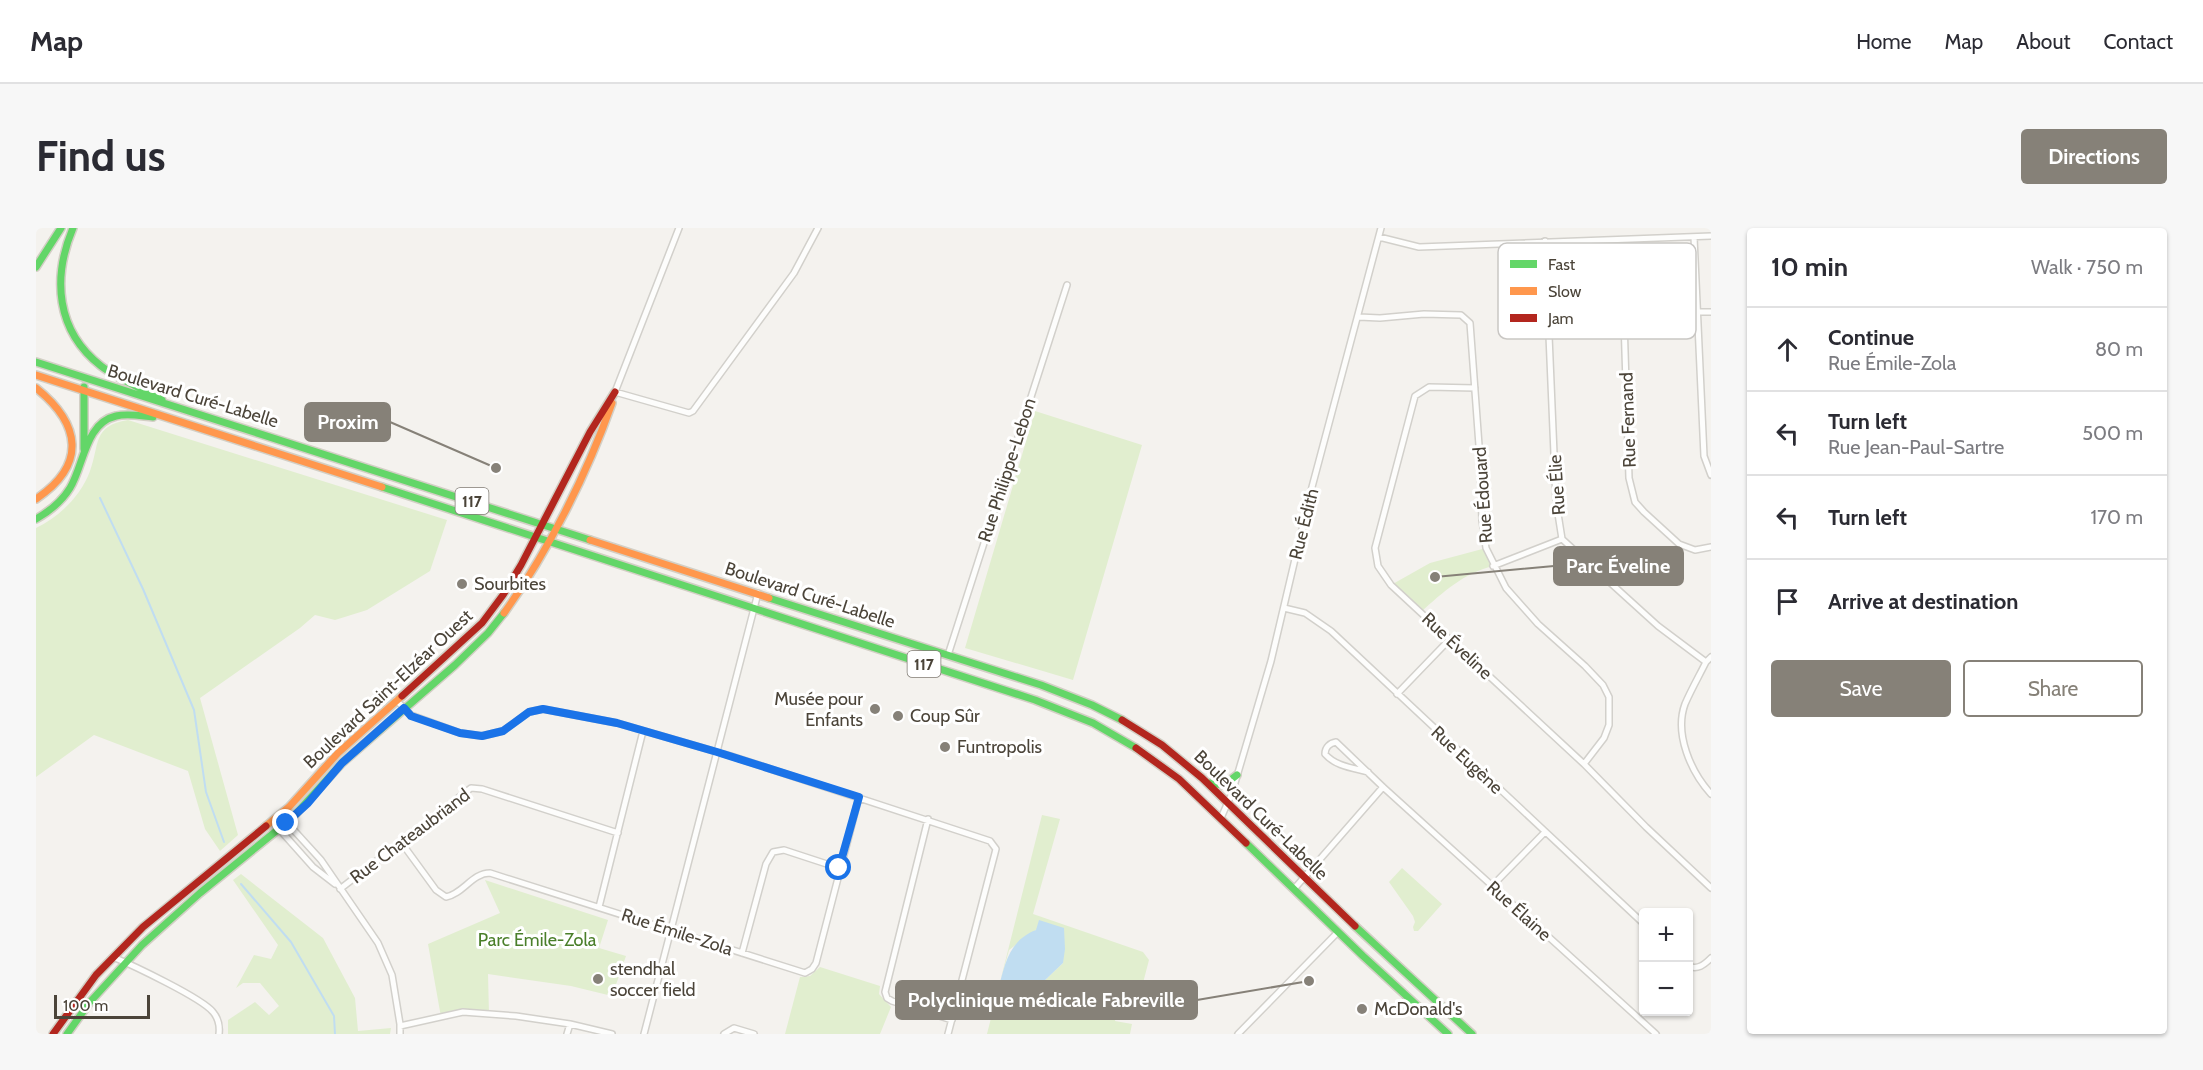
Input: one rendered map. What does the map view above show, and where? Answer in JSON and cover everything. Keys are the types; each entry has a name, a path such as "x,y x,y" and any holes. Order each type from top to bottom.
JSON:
{"main road":[{"path":"36,267 61,228"},
{"path":"73,228 63,253 59,283 63,308 73,334 88,354 102,366 173,406"},
{"name":"Boulevard Curé-Labelle","path":"36,362 758,593 1058,691 1102,709 1164,746 1206,782 1382,952 1472,1034"},
{"name":"Boulevard Curé-Labelle","path":"36,375 1082,717 1117,735 1155,760 1221,818 1338,932 1449,1034"},
{"path":"83,378 85,391 84,454"},
{"path":"36,388 64,415 70,429 72,446 68,466 59,482 49,492 36,499"},
{"name":"Boulevard Saint-Elzéar Ouest","path":"53,1034 81,994 113,957 161,911 280,815 338,753 482,623 508,587 536,539 590,432 615,392"},
{"name":"Boulevard Saint-Elzéar Ouest","path":"67,1034 89,1002 124,962 172,916 286,823 308,803 342,763 458,662 494,626 521,588 555,528 601,435 615,392"},
{"path":"36,519 54,507 68,490 80,469 96,428 104,420 122,415 168,418"},
{"path":"1206,782 1224,785 1237,775"}],"street":[{"path":"680,228 615,392 686,413 692,413 794,273 818,228"},
{"name":"Rue Édith","path":"1221,818 1237,775 1271,661 1312,487 1381,228"},
{"path":"1514,243 1711,236"},
{"path":"1379,237 1419,246 1498,243"},
{"path":"1694,237 1694,243"},
{"name":"Rue Philippe-Lebon","path":"948,655 1067,285"},
{"path":"1696,287 1704,456 1711,475"},
{"path":"1697,312 1711,312"},
{"name":"Rue Édouard","path":"1359,316 1380,318 1424,314 1461,315 1470,322 1482,520 1486,548 1506,588 1538,624 1591,672 1603,685 1609,697 1609,725 1604,738 1584,764"},
{"name":"Rue Élie","path":"1549,339 1556,501 1562,539 1658,626 1706,662"},
{"name":"Rue Fernand","path":"1625,339 1629,478 1635,502 1679,544 1695,550 1711,547"},
{"name":"Rue Éveline","path":"1474,388 1429,387 1415,396 1375,548 1378,566 1391,585 1584,764 1711,888"},
{"path":"1493,566 1562,539"},
{"path":"644,1034 758,593"},
{"name":"Rue Eugène","path":"1284,608 1305,613 1331,631 1639,919"},
{"path":"1396,694 1450,639"},
{"path":"1711,657 1706,662 1684,706 1682,729 1690,760 1700,782 1711,794"},
{"path":"396,700 411,716 460,733 482,736 503,731 529,712 543,709 617,723 717,752 988,840 996,851 948,1034"},
{"path":"599,906 643,731"},
{"name":"Rue Élaine","path":"1368,772 1329,759 1325,750 1329,744 1336,742 1656,1034"},
{"path":"1294,890 1383,787"},
{"name":"Rue Chateaubriand","path":"340,889 465,792 474,788 618,833"},
{"name":"Rue Émile-Zola","path":"401,842 436,890 446,897 451,896 479,875 490,873 802,972 810,971 816,963 859,797"},
{"path":"280,815 321,860 374,936 392,975 400,1034"},
{"path":"928,819 885,992 887,998 892,1001 952,1020"},
{"path":"272,820 314,867 340,889"},
{"path":"1492,886 1545,832"},
{"path":"742,953 766,864 773,852 784,850 839,868"},
{"path":"1239,1034 1338,932"},
{"path":"113,957 208,1007 217,1019 219,1034"},
{"path":"1693,967 1705,965 1711,958"},
{"path":"400,1026 463,1012 516,1016 570,1024 612,1034"},
{"path":"567,1034 570,1024"},
{"path":"724,1034 734,1028 754,1034"}],"green space":[{"path":"1035,411 1142,445 1073,680 965,648"},
{"path":"128,420 447,520 430,571 367,610 335,620 315,615 200,698 238,835 220,851 205,829 188,771 94,735 36,777 36,528 61,512 81,489 90,471 99,438 103,432 116,423"},
{"path":"1486,548 1493,566 1463,578 1421,612 1391,585 1430,563"},
{"path":"1042,815 1060,819 1033,914 1143,952 1149,960 1138,1002 1119,999 1115,1021 1132,1024 1130,1034 987,1034 998,990 999,996 1006,1000 1021,1003 1063,963 1036,930 1009,950 999,988"},
{"path":"1402,868 1442,904 1418,931 1414,931 1413,916 1389,882"},
{"path":"241,874 323,938 355,998 358,1031 391,1028 390,1034 228,1034 228,1020 255,1002 269,1015 279,1006 260,983 243,983 236,988 254,955 271,959 278,945 233,880"},
{"name":"Parc Émile-Zola","path":"485,880 608,920 599,948 626,956 612,996 571,986 488,974 489,1014 463,1012 441,1017 428,944 500,913"},
{"path":"820,967 880,986 879,994 891,1007 880,1034 785,1034 800,977 810,976"}],"water":[{"path":"1039,920 1064,928 1063,963 1021,1003 1006,1000 999,996 998,990 1009,955 1019,940 1036,930"}],"waterway":[{"path":"100,498 143,589 194,710 206,792 224,842"},
{"path":"241,884 291,942 334,1016 335,1034"}],"traffic: fast":[{"path":"36,267 61,228"},
{"path":"73,228 66,247 61,284 62,303 75,337 86,352 101,366 115,376 162,400"},
{"path":"36,362 590,540"},
{"path":"84,387 84,449"},
{"path":"36,519 55,505 70,488 92,436 106,420 121,415 153,417"},
{"path":"382,487 1035,700 1093,723 1136,748"},
{"path":"769,598 1041,685 1092,705 1122,720"},
{"path":"67,1034 90,1002 142,945 200,893 291,819 342,763 455,665 488,633 504,613"},
{"path":"1210,783 1224,785 1237,775"},
{"path":"1246,843 1448,1034"},
{"path":"1355,926 1472,1034"}],"traffic: slow":[{"path":"36,375 382,487"},
{"path":"36,388 62,416 69,430 72,444 70,458 64,472 36,499"},
{"path":"504,613 536,564 565,512 591,457 612,403"},
{"path":"590,540 769,598"},
{"path":"266,826 289,807 338,753 402,696"}],"traffic: jam":[{"path":"402,696 482,623 503,595 590,432 615,392"},
{"path":"1122,720 1162,745 1202,778 1355,926"},
{"path":"1136,748 1179,779 1246,843"},
{"path":"53,1034 96,975 143,927 266,826"}],"place":[{"name":"Proxim","path":"496,468"},
{"name":"Parc Éveline","path":"1435,577"},
{"name":"Sourbites","path":"462,584"},
{"name":"Musée pour Enfants","path":"875,709"},
{"name":"Coup Sûr","path":"898,716"},
{"name":"Funtropolis","path":"945,747"},
{"name":"stendhal soccer field","path":"598,979"},
{"name":"Polyclinique médicale Fabreville","path":"1309,981"},
{"name":"McDonald's","path":"1362,1009"}],"route":[{"path":"286,823 308,803 342,763 404,708 411,716 460,733 482,736 503,731 529,712 543,709 617,723 859,797 839,868"}]}
